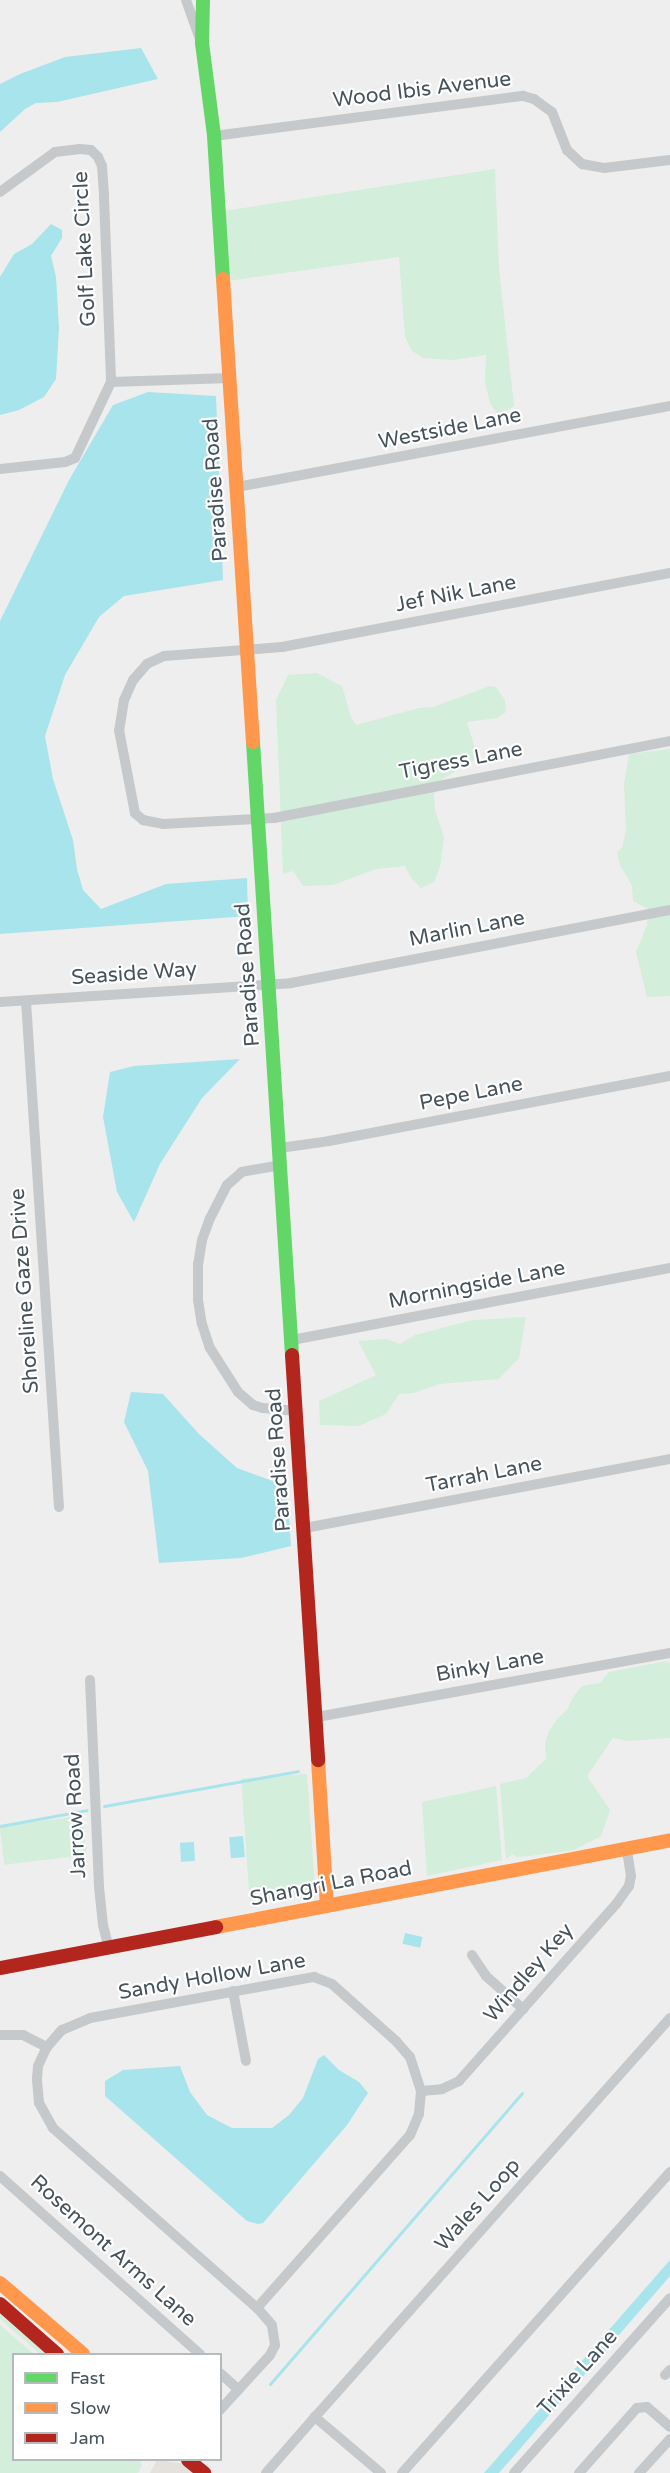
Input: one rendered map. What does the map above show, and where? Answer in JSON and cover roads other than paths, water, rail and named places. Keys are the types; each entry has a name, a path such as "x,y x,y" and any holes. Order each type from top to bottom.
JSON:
{"street":[{"name":"Paradise Road","path":"186,0 202,43"},
{"name":"Paradise Road","path":"203,0 202,43 214,136 305,1528 327,1906"},
{"name":"Wood Ibis Avenue","path":"214,136 523,96 534,99 552,112 567,150 582,164 604,168 670,160"},
{"name":"Golf Lake Circle","path":"0,192 55,152 91,150 98,157 102,166 104,197 111,382 75,458 65,462 0,469"},
{"path":"111,382 230,378"},
{"name":"Westside Lane","path":"237,487 670,406"},
{"name":"Jef Nik Lane","path":"259,818 163,824 143,820 132,802 119,730 124,700 134,680 147,664 174,655 282,647 670,573"},
{"name":"Tigress Lane","path":"259,818 670,741"},
{"name":"Marlin Lane","path":"270,985 670,910"},
{"name":"Seaside Way","path":"0,1002 270,985"},
{"name":"Shoreline Gaze Drive","path":"26,1001 59,1507"},
{"name":"Pepe Lane","path":"280,1148 329,1141 670,1076"},
{"path":"281,1165 242,1172 227,1185 210,1218 202,1240 197,1276 198,1300 202,1324 210,1348 238,1392 253,1405 263,1408 297,1410"},
{"name":"Morningside Lane","path":"292,1340 670,1268"},
{"name":"Tarrah Lane","path":"305,1528 670,1459"},
{"name":"Binky Lane","path":"317,1717 670,1653"},
{"name":"Jarrow Road","path":"90,1680 99,1887 103,1925 109,1949"},
{"name":"Shangri La Road","path":"0,1968 627,1851 670,1840"},
{"name":"Windley Key","path":"421,2091 442,2089 459,2081 623,1895 631,1876 627,1851"},
{"path":"472,1955 486,1977 523,2009"},
{"name":"Sandy Hollow Lane","path":"222,2408 264,2364 274,2345 272,2325 257,2308 53,2128 45,2116 37,2091 38,2066 47,2047 62,2030 90,2018 304,1977 324,1979 403,2048 415,2066 421,2091 419,2114 410,2135 257,2308"},
{"path":"233,1991 246,2061"},
{"name":"Wales Loop","path":"266,2473 670,2018"},
{"path":"0,2035 23,2035 47,2047"},
{"path":"402,2473 670,2172"},
{"name":"Rosemont Arms Lane","path":"0,2176 198,2353"},
{"path":"0,2283 81,2353"},
{"name":"Trixie Lane","path":"514,2473 670,2298"},
{"path":"0,2304 55,2353"},
{"path":"222,2375 239,2390"},
{"path":"579,2473 637,2408 647,2407 670,2427"},
{"path":"315,2417 381,2473"},
{"path":"639,2473 670,2439"},
{"path":"189,2461 204,2473"}],"water":[{"path":"141,48 158,79 57,102 36,103 25,109 0,132 0,84 65,57"},
{"path":"51,224 62,230 62,238 51,256 56,277 59,328 56,379 44,397 19,410 0,415 0,277 14,254 32,244"},
{"path":"148,392 216,396 223,580 124,596 99,617 65,675 45,736 53,779 73,840 83,890 101,909 166,884 247,878 248,916 0,934 0,621 69,480 113,405"},
{"path":"240,1059 202,1098 160,1164 134,1222 117,1192 103,1117 110,1072 134,1066"},
{"path":"131,1392 163,1394 199,1434 237,1468 281,1484 288,1502 291,1546 241,1558 159,1563 148,1471 124,1422"},
{"path":"243,1836 245,1857 231,1858 229,1837"},
{"path":"194,1842 195,1861 181,1862 180,1843"},
{"path":"405,1933 423,1937 420,1948 403,1944"},
{"path":"324,2055 339,2070 359,2082 368,2093 347,2125 263,2223 258,2224 247,2221 105,2096 105,2081 123,2070 180,2066 190,2092 207,2115 232,2128 272,2128 289,2115 303,2098 318,2059"},
{"path":"670,2260 670,2276 499,2473 484,2473"}],"waterway":[{"path":"104,1806 298,1771"},
{"path":"0,1826 87,1810"},
{"path":"270,2384 522,2093"}]}
